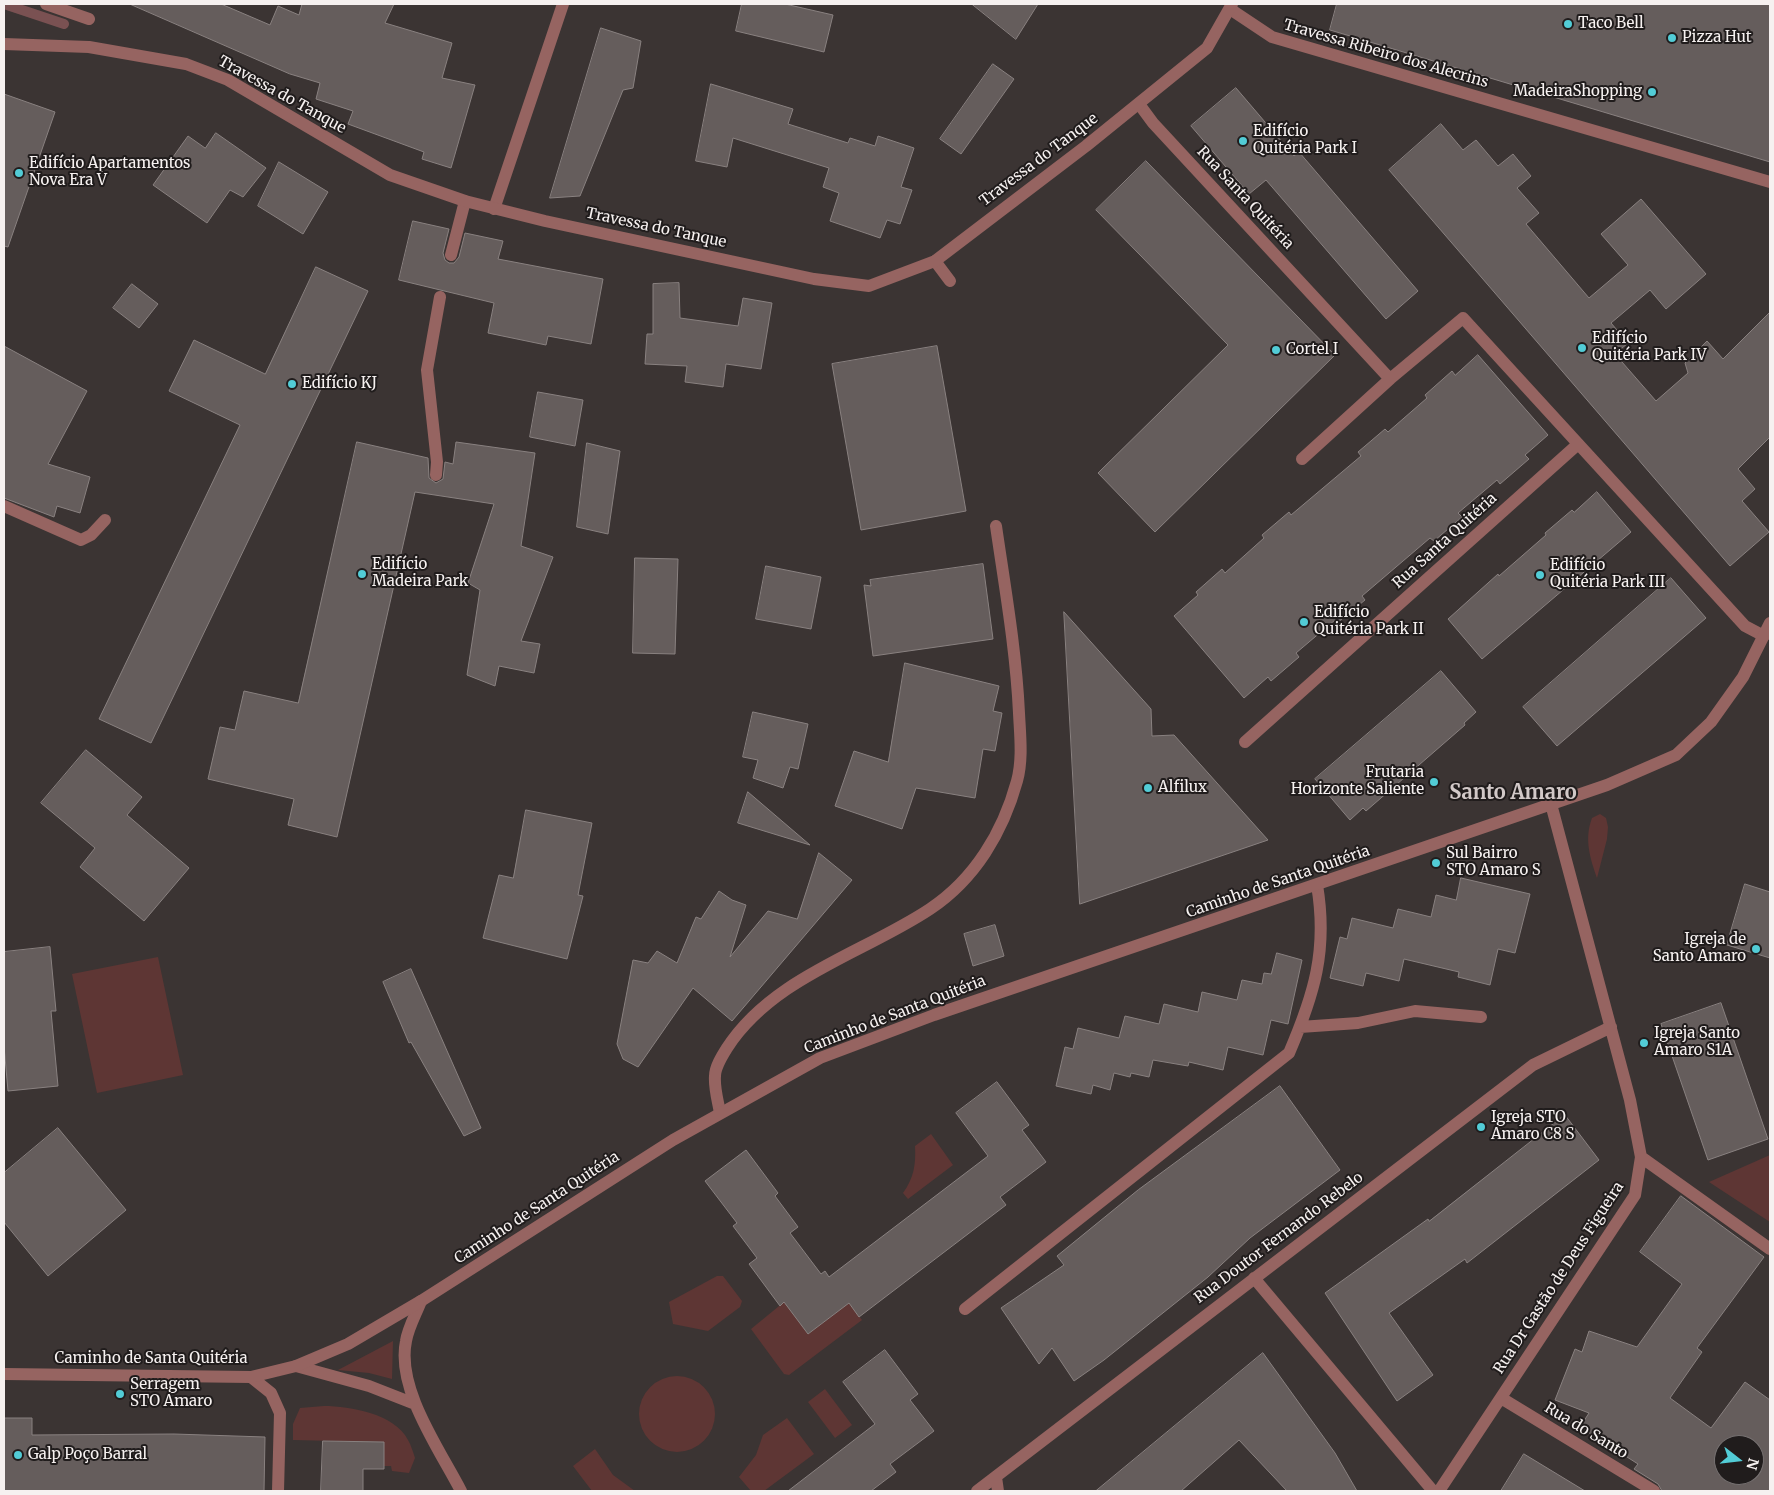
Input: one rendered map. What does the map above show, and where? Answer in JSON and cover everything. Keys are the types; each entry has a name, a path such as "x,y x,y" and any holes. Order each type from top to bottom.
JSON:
{"street":[{"path":"46,4 88,19"},
{"path":"494,209 563,4"},
{"name":"Travessa do Tanque","path":"4,44 89,47 186,64 228,80 390,175 465,201 814,279 869,286 935,262 1139,104 1207,48 1231,6"},
{"name":"Travessa Ribeiro dos Alecrins","path":"1231,6 1272,37 1770,182"},
{"name":"Rua Santa Quitéria","path":"1139,104 1153,123 1390,379"},
{"path":"451,255 465,201"},
{"path":"935,262 950,281"},
{"path":"436,475 437,462 427,370 440,298"},
{"path":"1302,459 1390,379 1463,318 1577,445 1745,626 1764,636"},
{"name":"Rua Santa Quitéria","path":"1245,742 1577,445"},
{"path":"4,506 82,540 91,535 105,520"},
{"path":"720,1113 714,1074 721,1057 735,1036 767,1005 815,971 931,909 973,872 997,836 1018,779 1021,744 1017,665 996,526"},
{"name":"Caminho de Santa Quitéria","path":"4,1374 251,1377 296,1366 348,1344 421,1301 622,1172 720,1113 820,1058 934,1015 1317,886 1607,785 1676,755 1711,722 1744,677 1770,623"},
{"name":"Rua Dr Gastão de Deus Figueira","path":"1440,1491 1635,1195 1641,1157 1630,1100 1551,804"},
{"path":"965,1309 1289,1053 1308,1010 1322,942 1321,908 1317,886"},
{"path":"1300,1028 1358,1023 1415,1011 1481,1017"},
{"name":"Rua Doutor Fernando Rebelo","path":"977,1491 1533,1065 1611,1027"},
{"path":"1641,1157 1770,1249"},
{"path":"1254,1278 1433,1491"},
{"path":"421,1301 406,1341 405,1368 415,1404 461,1491"},
{"path":"296,1366 369,1386 415,1404"},
{"path":"251,1377 271,1393 280,1413 278,1491"},
{"name":"Rua do Santo","path":"1501,1398 1654,1491"},
{"path":"996,1477 998,1491"}],"shaded area":[{"path":"1600,814 1606,818 1608,827 1607,839 1597,878 1590,856 1588,833 1592,818"},
{"path":"158,957 183,1075 97,1093 72,974"},
{"path":"931,1134 953,1165 908,1199 903,1193 914,1171 915,1146"},
{"path":"1770,1155 1770,1222 1709,1182"},
{"path":"717,1276 723,1276 742,1301 740,1307 708,1331 673,1324 669,1302"},
{"path":"784,1302 808,1334 849,1303 862,1320 789,1375 784,1374 751,1329"},
{"path":"393,1341 392,1379 369,1373 338,1370"},
{"path":"677,1376 692,1379 704,1387 712,1399 715,1414 712,1429 704,1441 692,1449 677,1452 662,1449 650,1441 642,1429 639,1414 642,1399 650,1387 662,1379"},
{"path":"825,1389 852,1425 835,1438 808,1402"},
{"path":"335,1406 371,1413 383,1418 402,1431 411,1446 415,1458 409,1473 392,1471 391,1466 384,1466 384,1442 293,1440 293,1424 300,1408"},
{"path":"787,1418 814,1454 764,1491 751,1491 739,1477 756,1455 763,1435"},
{"path":"595,1449 613,1475 635,1491 592,1491 573,1466"}],"building":[{"path":"130,4 221,4 270,25 278,6 299,15 302,4 394,4 385,23 452,43 442,78 475,85 451,168 422,159 424,152 348,124 353,111 316,99 320,83 290,74"},
{"path":"742,4 785,4 833,15 824,52 736,31"},
{"path":"972,4 1038,4 1016,39"},
{"name":"MadeiraShopping","path":"1337,4 1770,4 1770,162 1330,30"},
{"path":"601,28 641,41 633,88 623,90 580,196 550,198"},
{"path":"993,64 1014,79 961,154 940,139"},
{"path":"711,84 793,109 788,124 848,143 850,138 875,146 878,136 914,148 901,187 912,190 900,224 887,220 880,238 830,221 839,193 823,187 829,168 733,138 727,167 696,161"},
{"path":"1236,88 1294,156 1299,152 1418,291 1386,319 1266,180 1249,194 1191,126"},
{"name":"Edifício Apartamentos Nova Era V","path":"4,94 55,112 8,247 4,246"},
{"name":"Edifício Quitéria Park IV","path":"1441,124 1463,150 1476,140 1498,166 1513,154 1531,176 1517,188 1539,213 1526,224 1589,298 1628,265 1601,234 1641,199 1706,274 1666,309 1650,290 1611,323 1628,343 1615,354 1656,401 1688,373 1685,363 1707,341 1723,359 1770,312 1770,437 1738,469 1755,489 1742,501 1769,532 1730,566 1389,170"},
{"path":"216,133 266,168 243,197 230,190 207,223 153,185 188,136 205,148"},
{"name":"Cortel I","path":"1146,161 1335,355 1155,532 1098,473 1228,345 1096,210"},
{"path":"279,162 328,192 303,234 258,206"},
{"path":"413,221 449,229 443,253 445,260 449,263 454,263 459,257 465,233 503,241 498,259 603,279 591,344 548,336 546,345 488,333 494,303 399,280"},
{"path":"316,267 368,291 151,743 99,719 240,425 169,391 194,340 265,374"},
{"path":"679,283 680,318 738,326 743,298 772,303 761,369 726,364 723,387 685,382 687,366 645,364 647,334 653,334 653,284"},
{"path":"132,284 158,304 139,328 113,308"},
{"path":"4,346 87,391 48,464 90,477 80,513 57,506 54,517 4,498"},
{"path":"937,346 966,511 861,530 832,364"},
{"path":"1478,355 1548,435 1525,455 1529,459 1500,484 1497,480 1458,513 1462,517 1434,541 1430,538 1362,596 1365,600 1337,623 1335,620 1296,653 1299,657 1271,681 1268,677 1244,698 1174,616 1198,595 1196,592 1222,569 1225,573 1264,538 1262,535 1289,512 1291,515 1361,456 1358,452 1385,429 1388,432 1427,398 1425,395 1452,371 1455,375"},
{"path":"538,392 583,400 575,446 530,437"},
{"name":"Edifício Madeira Park","path":"357,442 428,458 429,478 436,483 443,479 445,462 453,464 456,442 535,453 521,546 553,557 521,641 540,644 534,673 499,666 495,686 467,675 480,590 468,583 494,504 415,492 337,837 288,825 294,799 208,779 220,727 235,730 244,691 298,703"},
{"path":"587,443 620,451 608,534 577,527"},
{"name":"Edifício Quitéria Park III","path":"1597,492 1631,532 1482,659 1448,619 1498,574 1499,576 1546,535 1545,533"},
{"path":"635,558 678,559 675,654 633,653"},
{"path":"983,564 993,639 873,656 864,585 871,586 870,580"},
{"path":"766,566 821,577 811,629 756,619"},
{"name":"Edifício Quitéria Park III","path":"1671,578 1706,618 1557,746 1523,707"},
{"name":"Alfilux","path":"1064,612 1151,709 1152,736 1174,735 1268,840 1080,904"},
{"path":"905,663 999,686 993,711 1002,713 995,751 983,749 975,798 916,788 902,829 835,806 854,751 888,762"},
{"path":"1441,671 1476,712 1464,723 1465,725 1366,811 1363,808 1350,820 1315,779"},
{"path":"753,712 808,724 798,769 790,767 783,788 753,778 758,760 743,757"},
{"path":"86,750 142,797 127,815 189,868 144,921 80,867 95,848 41,803"},
{"path":"748,792 810,845 738,823"},
{"path":"526,810 592,823 578,895 583,896 567,959 483,938 499,875 513,878"},
{"path":"819,853 852,880 732,1021 693,988 638,1067 623,1059 617,1044 633,960 648,963 657,951 677,963 696,917 701,919 719,891 732,900 746,905 730,957 768,911 797,919"},
{"path":"1461,878 1530,894 1515,953 1498,949 1490,985 1458,977 1459,972 1404,959 1399,981 1366,973 1363,986 1330,978 1340,937 1347,939 1352,918 1393,928 1398,909 1431,917 1436,895 1456,900"},
{"name":"Igreja de Santo Amaro","path":"1745,884 1770,892 1770,958 1727,945"},
{"path":"995,925 1004,956 973,966 964,934"},
{"path":"50,947 56,1011 51,1011 58,1086 8,1091 4,1046 4,952"},
{"path":"1277,953 1302,960 1288,1024 1271,1020 1263,1055 1228,1047 1223,1070 1189,1062 1188,1066 1153,1060 1149,1077 1131,1073 1130,1077 1114,1073 1110,1090 1093,1085 1091,1094 1056,1086 1065,1047 1073,1049 1078,1028 1119,1038 1125,1016 1159,1024 1164,1004 1198,1012 1202,992 1237,1000 1242,980 1262,984 1264,973 1271,974"},
{"path":"411,969 481,1128 464,1136 411,1042 409,1043 383,982"},
{"path":"1721,1003 1768,1139 1708,1160 1661,1024"},
{"path":"997,1082 1029,1125 1022,1130 1046,1162 1000,1197 1006,1205 859,1317 849,1303 808,1334 784,1302 780,1306 749,1264 757,1258 733,1226 737,1223 705,1181 746,1150 778,1193 775,1196 798,1227 790,1233 821,1274 825,1271 829,1277 988,1156 956,1113"},
{"path":"1280,1086 1340,1170 1250,1238 1208,1277 1104,1360 1074,1381 1052,1348 1039,1364 1001,1308 1064,1265 1057,1256 1138,1190"},
{"path":"1565,1115 1599,1160 1467,1263 1465,1259 1389,1313 1433,1375 1397,1401 1325,1293 1428,1219 1429,1221"},
{"path":"58,1128 126,1210 48,1276 4,1222 4,1173"},
{"path":"1681,1196 1764,1257 1697,1348 1702,1352 1670,1398 1711,1428 1745,1382 1770,1400 1770,1491 1662,1491 1658,1484 1634,1469 1638,1464 1580,1427 1589,1413 1555,1400 1575,1349 1582,1352 1589,1331 1637,1347 1682,1284 1640,1252"},
{"path":"885,1350 918,1394 910,1400 934,1431 890,1464 896,1472 871,1491 788,1491 875,1424 843,1382"},
{"path":"1263,1353 1335,1453 1357,1491 1287,1491 1239,1440 1181,1491 1096,1491"},
{"path":"4,1418 32,1418 32,1435 174,1434 265,1437 264,1491 4,1491"},
{"path":"323,1441 384,1442 384,1469 363,1469 363,1491 321,1491"},
{"path":"1524,1454 1585,1491 1501,1491"}],"waterway":[{"path":"4,4 64,24"}],"place":[{"name":"Taco Bell","path":"1568,24"},
{"name":"Pizza Hut","path":"1672,38"},
{"name":"MadeiraShopping","path":"1652,92"},
{"name":"Edifício Quitéria Park I","path":"1243,141"},
{"name":"Edifício Apartamentos Nova Era V","path":"19,173"},
{"name":"Edifício Quitéria Park IV","path":"1582,348"},
{"name":"Cortel I","path":"1276,350"},
{"name":"Edifício KJ","path":"292,384"},
{"name":"Edifício Madeira Park","path":"362,574"},
{"name":"Edifício Quitéria Park III","path":"1540,575"},
{"name":"Edifício Quitéria Park II","path":"1304,622"},
{"name":"Frutaria Horizonte Saliente","path":"1434,782"},
{"name":"Alfilux","path":"1148,788"},
{"name":"Sul Bairro STO Amaro S","path":"1436,863"},
{"name":"Igreja de Santo Amaro","path":"1756,949"},
{"name":"Igreja Santo Amaro S1A","path":"1644,1043"},
{"name":"Igreja STO Amaro C8 S","path":"1481,1127"},
{"name":"Serragem STO Amaro","path":"120,1394"},
{"name":"Galp Poço Barral","path":"18,1455"}],"district":[{"name":"Santo Amaro","path":"1513,793"}]}
